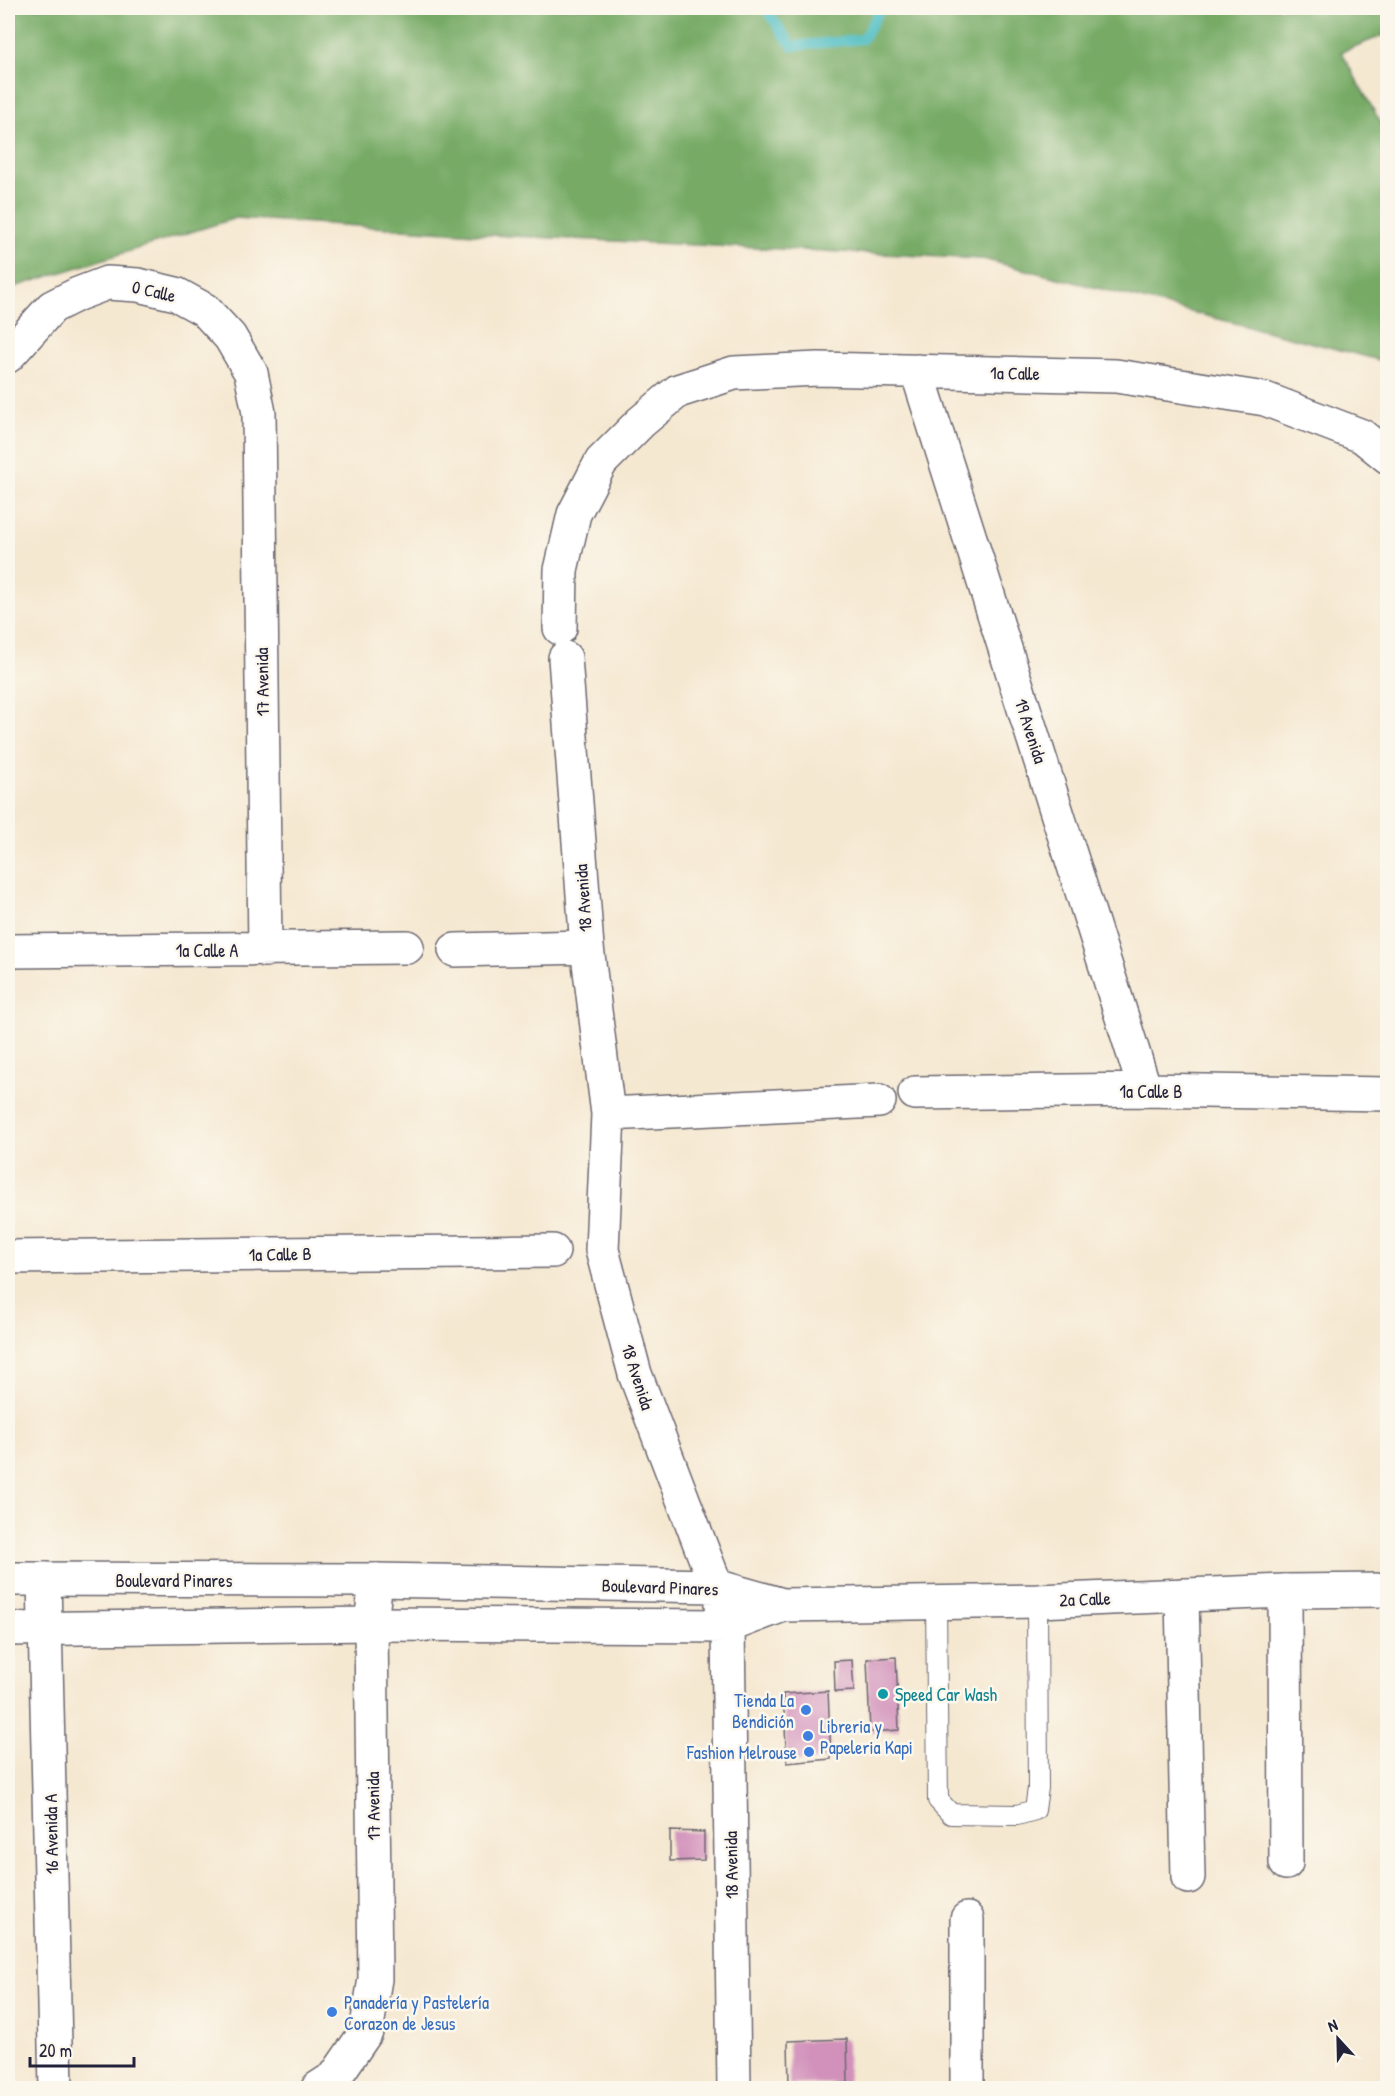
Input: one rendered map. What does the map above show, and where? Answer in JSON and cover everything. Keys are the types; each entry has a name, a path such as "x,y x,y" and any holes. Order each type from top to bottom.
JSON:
{"street":[{"name":"0 Calle","path":"8,356 52,307 107,283 138,285 176,294 206,310 230,337 250,373 259,413"},
{"name":"1a Calle","path":"641,422 678,391 734,374 818,369 1116,376 1265,399 1362,436 1388,457"},
{"name":"19 Avenida","path":"917,371 1145,1090"},
{"name":"17 Avenida","path":"259,413 265,950"},
{"name":"18 Avenida","path":"641,422 601,462 574,514 561,570 562,643 587,947 608,1114 602,1250 635,1374 716,1587 728,1626 734,2088"},
{"name":"1a Calle A","path":"8,951 407,947"},
{"path":"455,950 587,947"},
{"name":"1a Calle B","path":"915,1093 1145,1090 1388,1094"},
{"path":"608,1114 879,1101"},
{"name":"1a Calle B","path":"8,1257 553,1251"},
{"name":"Boulevard Pinares","path":"8,1579 376,1580 716,1587 783,1605"},
{"name":"16 Avenida A","path":"44,1580 47,1629 56,2088"},
{"name":"17 Avenida","path":"318,2088 335,2077 366,2032 375,1979 371,1624 376,1580"},
{"name":"2a Calle","path":"783,1605 936,1600 1037,1601 1285,1591 1388,1590"},
{"path":"1285,1591 1286,1863"},
{"path":"1182,1595 1188,1877"},
{"name":"Boulevard Pinares","path":"8,1629 371,1624 728,1626 783,1605"},
{"path":"967,1919 967,2088"}],"lane":[{"path":"936,1600 938,1800 951,1814 1006,1815 1035,1810 1038,1788 1037,1601"}],"green space":[{"path":"8,8 1387,8 1387,34 1341,52 1387,134 1387,362 983,259 492,235 236,218 8,289"}],"building":[{"name":"Speed Car Wash","path":"896,1657 899,1730 870,1732 867,1659"},
{"path":"852,1660 854,1691 835,1692 834,1661"},
{"path":"828,1691 831,1759 787,1763 783,1694"},
{"path":"670,1831 704,1832 704,1860 670,1861"},
{"path":"847,2039 848,2083 789,2085 788,2041"}],"waterway":[{"path":"765,8 792,46 863,39 881,8"}],"place":[{"name":"Speed Car Wash","path":"883,1694"},
{"name":"Tienda La Bendición","path":"806,1710"},
{"name":"Libreria y Papeleria Kapi","path":"808,1736"},
{"name":"Fashion Melrouse","path":"809,1752"},
{"name":"Panadería y Pastelería Corazon de Jesus","path":"332,2012"}]}
